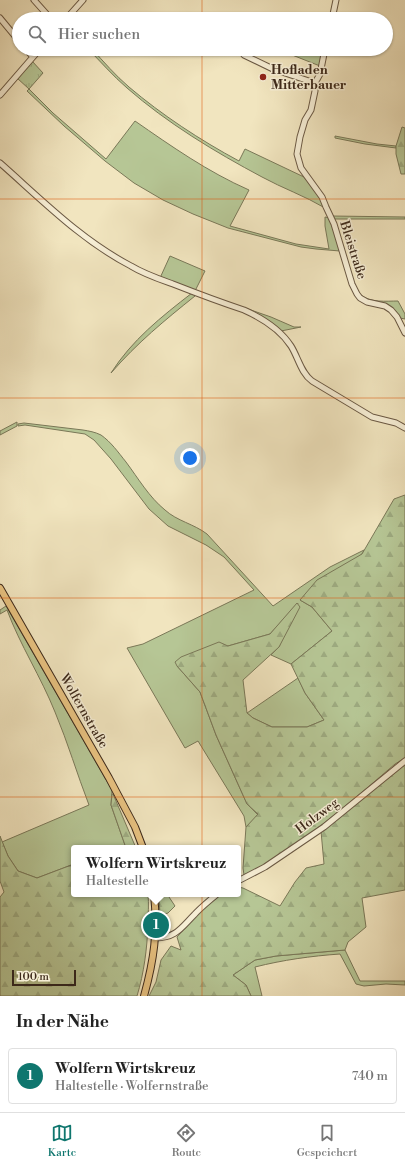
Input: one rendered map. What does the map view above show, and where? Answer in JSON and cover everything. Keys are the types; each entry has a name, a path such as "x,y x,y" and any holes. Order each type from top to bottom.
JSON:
{"main road":[{"name":"Wolfernstraße","path":"0,588 109,778 135,827 142,845"},
{"path":"144,996 153,959 156,938 154,897"}],"street":[{"path":"34,0 44,12"},
{"path":"72,12 83,0"},
{"path":"333,12 336,0"},
{"path":"0,18 12,33"},
{"path":"246,56 272,69 315,83 320,74 324,56"},
{"path":"0,96 33,57"},
{"name":"Bleistraße","path":"315,83 311,110 305,120 297,154 301,168 322,198 334,224 354,290 360,298 385,306 391,310 397,317 405,334"},
{"path":"0,163 64,221 90,241 131,267 151,276 257,316 281,334 291,346 306,376 312,381 372,417 396,423 405,428"},
{"name":"Holzweg","path":"241,879 265,867 324,827 373,785 405,761"},
{"path":"156,938 166,937 179,932 194,914 214,897"}],"green space":[{"path":"95,56 99,56 129,87 168,117 210,145 239,161 245,149 304,177 318,195 325,208 270,181 209,147 142,101"},
{"path":"295,56 322,56 320,66"},
{"path":"32,61 43,73 29,89 17,78"},
{"path":"29,89 53,113 106,159 135,121 204,167 249,190 230,226 296,244 329,249 325,217 330,218 340,251 301,247 228,228 163,200 134,183 105,161 64,126 27,91"},
{"path":"402,127 405,128 405,174 401,174 396,154 396,146"},
{"path":"335,136 396,146 396,148 365,144 335,138"},
{"path":"332,216 405,217 405,219 333,220"},
{"path":"170,256 205,271 195,291 160,278"},
{"path":"192,293 195,296 141,342 111,373 128,350 158,320"},
{"path":"361,295 365,298 374,300 398,301 405,314 405,319 400,318 391,311 370,302"},
{"path":"245,308 294,327 301,327 281,331"},
{"path":"17,422 17,426 0,435 0,431"},
{"path":"24,423 83,430 101,435 117,451 159,505 170,514 207,534 273,606 330,567 364,550 362,554 300,600 312,607 332,631 291,664 271,655 279,647 298,603 270,634 228,646 177,666 200,692 216,735 247,804 258,815 246,827 244,816 198,741 185,748 127,648 143,644 254,590 224,557 206,545 168,526 149,509 111,459 94,440 85,434 25,425 18,426 18,424"},
{"path":"405,495 405,758 395,764 315,830 265,864 244,875 243,868 246,827 258,814 247,804 216,735 200,692 175,662 181,657 219,642 228,646 270,634 297,603 300,607 279,647 243,680 247,713 253,718 272,727 307,727 324,720 305,693 291,664 332,631 312,607 300,600 317,580 362,554 394,499"},
{"path":"6,606 112,790 111,805 125,845 71,845 71,865 37,878 18,871 8,856 2,842 89,805 64,735 49,699 7,610 0,614 0,610"},
{"path":"298,678 305,693 324,720 307,727 272,727 253,718 247,713"},
{"path":"405,763 405,890 362,898 366,927 348,942 345,950 276,956 255,960 233,975 246,985 251,996 149,996 156,982 161,960 171,946 181,950 177,937 206,905 217,897 241,897 241,888 280,906 306,868 324,864 321,831"},
{"path":"113,794 135,845 125,845 111,805"},
{"path":"0,836 8,856 18,871 37,878 71,865 71,897 148,897 146,952 142,979 137,996 0,996 0,897 4,892 0,881"},
{"path":"159,897 169,897 175,906 168,913 160,916"},
{"path":"345,950 360,981 405,981 405,985 386,984 364,986 356,984 340,954 276,962 255,967 262,996 251,996 246,985 233,975 255,960 276,956"}],"place":[{"name":"Hofladen Mitterbauer","path":"263,77"},
{"name":"Wolfern Wirtskreuz","path":"156,925"}]}
